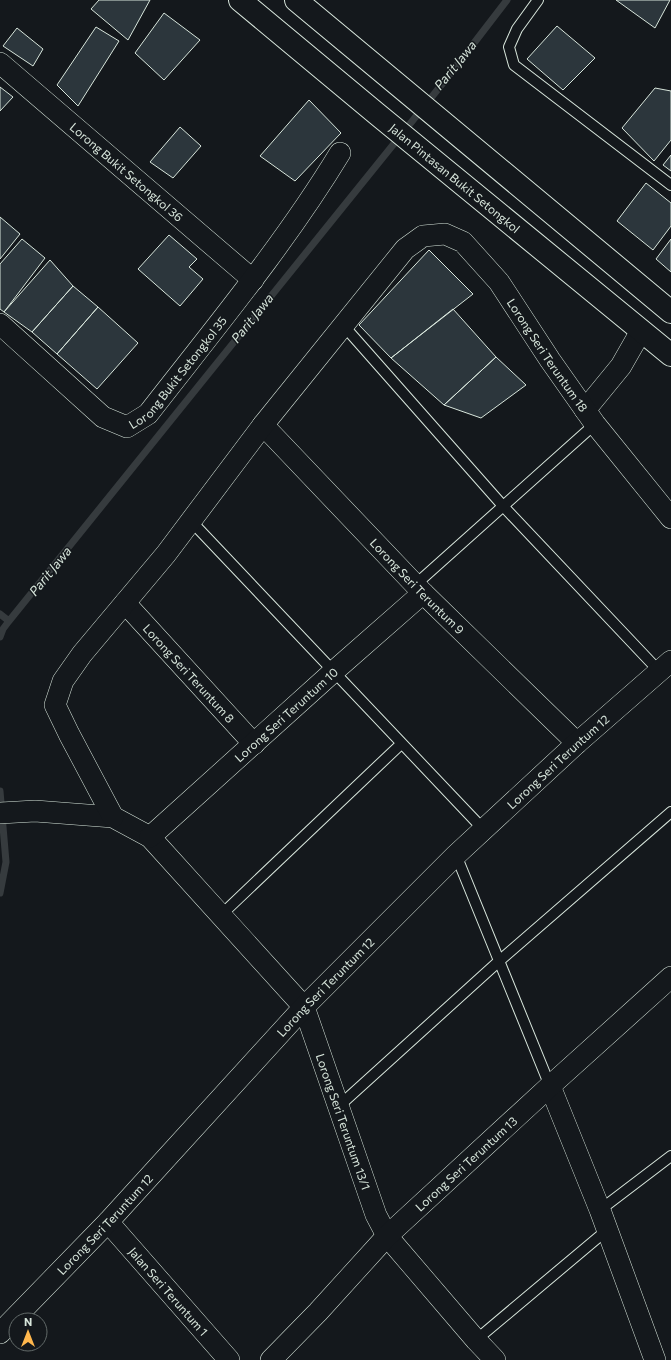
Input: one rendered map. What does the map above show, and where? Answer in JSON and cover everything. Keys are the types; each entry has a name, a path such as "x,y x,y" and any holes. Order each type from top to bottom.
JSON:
{"main road":[{"name":"Jalan Pintasan Bukit Setongkol","path":"240,0 671,355"},
{"path":"296,0 671,312"}],"street":[{"name":"Lorong Bukit Setongkol 36","path":"0,63 253,280"},
{"path":"253,280 316,192 340,153"},
{"name":"Lorong Seri Teruntum 18","path":"114,817 55,705 63,681 82,654 191,521 263,425 405,249 423,236 445,234 463,242 499,282 590,417 671,518"},
{"name":"Lorong Bukit Setongkol 35","path":"0,324 103,417 127,427 148,414 253,280"},
{"path":"590,417 641,330"},
{"name":"Lorong Seri Teruntum 9","path":"263,425 419,589 577,743"},
{"name":"Lorong Seri Teruntum 10","path":"150,837 254,744 419,589"},
{"name":"Lorong Seri Teruntum 8","path":"125,603 254,744"},
{"name":"Lorong Seri Teruntum 12","path":"0,1333 108,1222 304,1007 456,855 577,743 665,666"},
{"path":"0,813 35,811 114,817 150,837 304,1007"},
{"name":"Lorong Seri Teruntum 13","path":"271,1360 318,1312 387,1236 671,977"},
{"name":"Lorong Seri Teruntum 13/1","path":"304,1007 376,1215 387,1236 495,1360"},
{"path":"550,1086 600,1210 655,1360"},
{"name":"Jalan Seri Teruntum 1","path":"108,1222 229,1360"},
{"path":"666,1360 671,1355"}],"lane":[{"path":"538,0 517,29 509,47 514,64 671,185"},
{"path":"344,326 503,506 665,666"},
{"path":"419,589 590,417"},
{"path":"191,521 332,672 484,830"},
{"path":"220,915 401,744"},
{"path":"339,1106 498,962 671,812"},
{"path":"456,855 498,962 550,1086"},
{"path":"600,1210 671,1156"},
{"path":"476,1340 607,1230"}],"building":[{"path":"99,0 150,0 128,40 91,9"},
{"path":"616,0 670,0 655,28"},
{"path":"164,13 200,40 164,80 135,53"},
{"path":"557,26 595,58 563,90 527,59"},
{"path":"96,27 119,41 78,106 57,85"},
{"path":"17,28 43,49 33,66 3,46"},
{"path":"0,87 13,97 0,111"},
{"path":"655,88 671,91 671,140 654,161 622,128"},
{"path":"309,100 341,133 295,181 260,156"},
{"path":"180,127 201,146 173,178 150,162"},
{"path":"671,155 671,171 663,165"},
{"path":"646,183 671,203 671,226 653,250 617,221"},
{"path":"0,217 20,234 0,259"},
{"path":"169,235 197,259 189,267 203,279 180,306 138,269"},
{"path":"22,239 45,258 4,312 0,309 0,264"},
{"path":"671,239 671,272 656,259"},
{"path":"429,250 473,294 391,358 359,325"},
{"path":"50,260 73,286 32,332 4,312"},
{"path":"73,286 98,307 57,354 32,332"},
{"path":"98,307 138,343 97,389 57,354"},
{"path":"453,309 496,357 444,405 391,358"},
{"path":"496,357 526,385 481,418 444,405"}],"waterway":[{"name":"Parit Jawa","path":"0,637 3,629 9,621 451,73 507,0"},
{"path":"0,614 9,621"},
{"name":"Parit Jawa","path":"0,791 6,862 0,893"}]}
